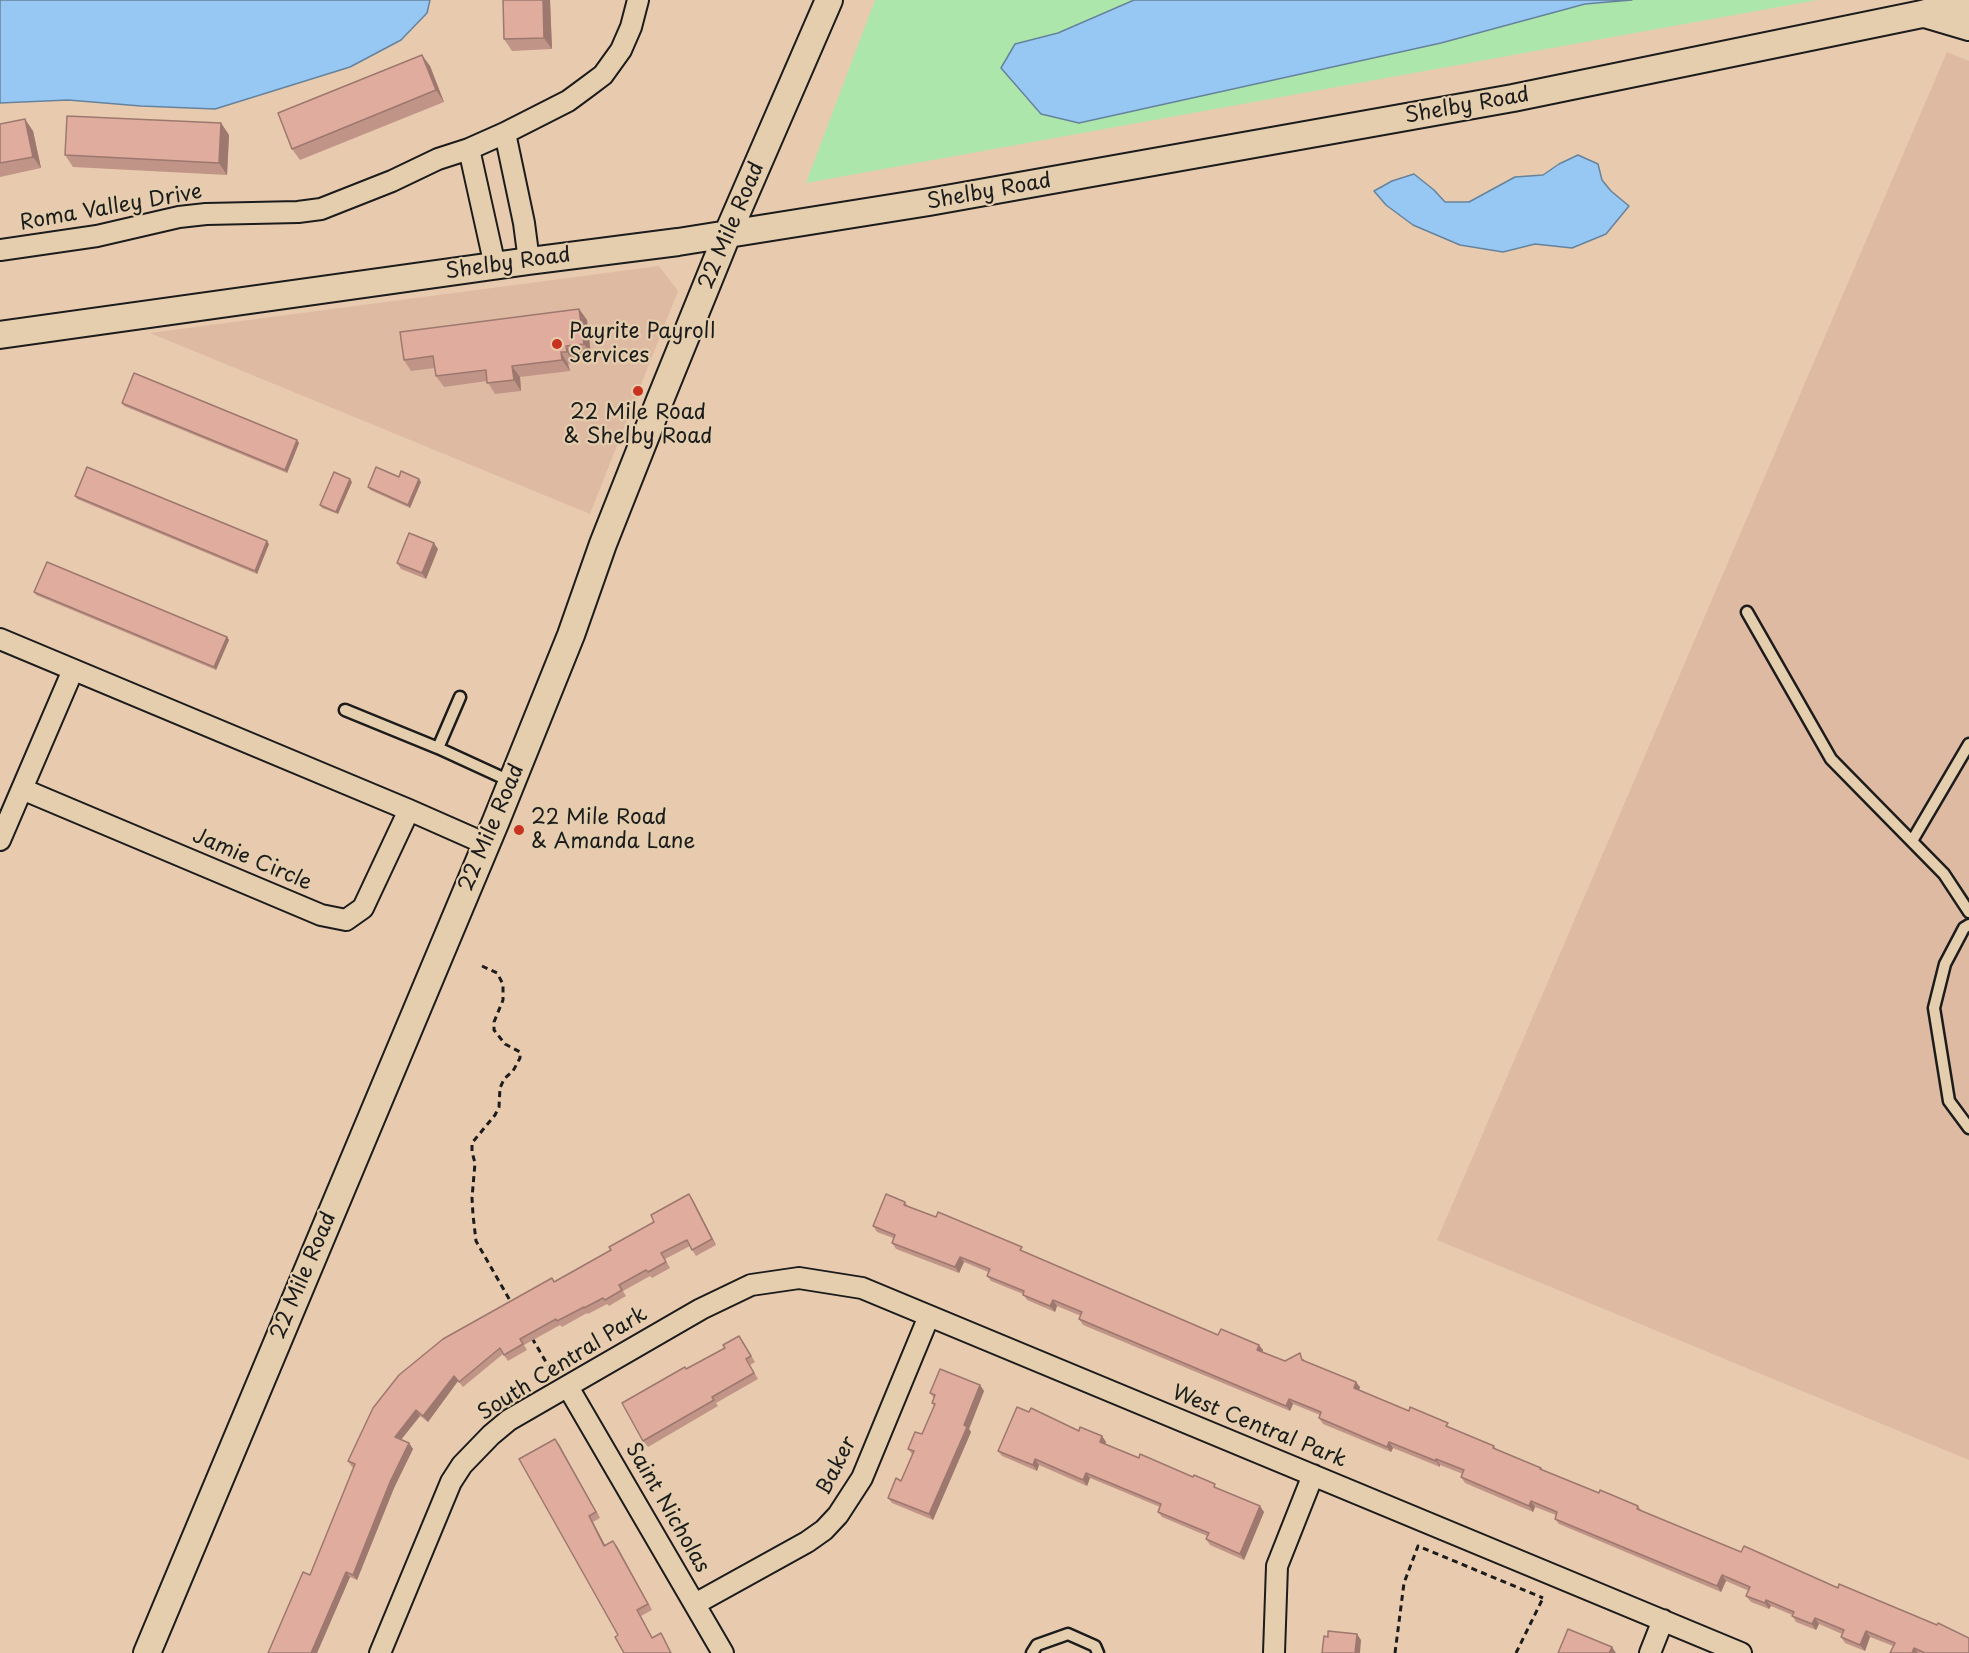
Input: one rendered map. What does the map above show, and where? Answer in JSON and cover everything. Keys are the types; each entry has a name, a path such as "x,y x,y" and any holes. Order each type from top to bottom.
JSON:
{"street":[{"name":"Roma Valley Drive","path":"0,250 97,236 179,217 321,209 392,182 438,159 470,149 505,134 568,101 603,75 621,50 631,27 638,0"},
{"name":"22 Mile Road","path":"147,1653 512,782 571,635 626,486 728,235 829,0"},
{"name":"Shelby Road","path":"0,335 728,235 992,192 1513,98 1922,14 1969,1"},
{"path":"1922,14 1969,27"},
{"path":"505,134 524,223 529,261"},
{"path":"470,149 495,266"},
{"path":"0,639 486,844"},
{"path":"0,840 73,670"},
{"name":"Jamie Circle","path":"22,789 321,915 346,920 363,908 409,810"},
{"name":"West Central Park","path":"751,1286 799,1278 862,1288 1741,1653"},
{"name":"South Central Park","path":"380,1653 451,1482 462,1465 491,1435 509,1420 701,1309 751,1286"},
{"name":"Baker","path":"695,1604 807,1542 824,1530 838,1515 862,1478 929,1316"},
{"name":"Saint Nicholas","path":"568,1387 723,1653"},
{"path":"1274,1653 1277,1566 1312,1475"},
{"path":"1650,1653 1663,1620"}],"lane":[{"path":"1747,612 1831,759 1944,874 1969,912"},
{"path":"438,748 460,697"},
{"path":"345,710 438,748 512,782"},
{"path":"1912,841 1969,744"},
{"path":"1969,925 1964,928 1945,964 1934,1008 1949,1101 1969,1128"},
{"path":"1032,1653 1037,1645 1068,1634 1095,1646 1098,1653"}],"path":[{"path":"482,966 497,973 503,984 503,999 494,1022 494,1030 505,1044 520,1052 520,1058 513,1071 504,1078 500,1088 499,1107 495,1115 472,1143 475,1163 473,1215 476,1241 518,1313"},
{"path":"530,1334 547,1365"},
{"path":"1395,1653 1404,1583 1418,1546 1543,1598"},
{"path":"1516,1653 1553,1575"}],"shaded area":[{"path":"1947,52 1969,61 1969,1460 1437,1240"},
{"path":"659,266 678,291 590,514 150,333"}],"green space":[{"path":"875,0 1817,0 806,183"}],"water":[{"path":"0,0 430,0 427,13 401,40 350,67 215,109 68,100 0,103"},
{"path":"1134,0 1632,0 1585,4 1441,43 1079,123 1041,114 1001,68 1015,44 1058,33"},
{"path":"1578,155 1598,164 1602,180 1629,206 1606,234 1572,248 1535,244 1503,252 1460,245 1413,225 1386,205 1374,191 1392,181 1414,174 1445,202 1469,202 1515,177 1543,175"}],"building":[{"path":"503,0 543,0 544,38 504,39"},
{"path":"422,55 436,90 292,149 278,113"},
{"path":"67,116 221,123 219,163 65,155"},
{"path":"25,119 33,157 0,163 0,124"},
{"path":"579,309 584,344 566,346 567,352 561,352 562,360 512,366 514,380 487,383 486,370 436,376 433,356 404,360 400,332"},
{"path":"134,373 297,440 285,470 122,403"},
{"path":"87,467 267,541 255,571 75,496"},
{"path":"376,467 399,477 401,471 419,479 408,505 368,487"},
{"path":"334,472 350,479 336,512 320,505"},
{"path":"409,533 434,543 422,573 397,563"},
{"path":"47,562 227,637 214,667 34,592"},
{"path":"689,1194 712,1239 692,1250 687,1240 661,1253 666,1262 619,1285 622,1290 605,1300 603,1298 557,1321 556,1319 520,1339 523,1344 504,1355 500,1348 459,1382 454,1376 423,1416 416,1410 395,1437 409,1443 390,1482 353,1575 346,1572 311,1653 268,1653 303,1572 310,1575 355,1464 348,1461 373,1408 399,1375 443,1339 552,1278 554,1282 611,1250 609,1247 654,1222 651,1215"},
{"path":"886,1194 905,1202 904,1205 936,1217 938,1212 1022,1247 1020,1250 1218,1335 1221,1329 1259,1345 1257,1350 1285,1361 1300,1353 1302,1360 1356,1382 1354,1388 1409,1411 1410,1407 1448,1423 1446,1426 1540,1469 1599,1493 1600,1490 1638,1506 1637,1509 1741,1552 1744,1546 1838,1588 1839,1584 1937,1625 1938,1623 1969,1638 1969,1653 1925,1653 1914,1648 1912,1653 1890,1653 1895,1643 1866,1631 1860,1645 1841,1637 1844,1630 1815,1618 1812,1624 1792,1616 1794,1612 1766,1600 1765,1603 1746,1596 1750,1587 1722,1575 1717,1586 1555,1519 1557,1512 1531,1501 1529,1506 1461,1477 1464,1470 1389,1442 1387,1447 1319,1418 1321,1412 1289,1399 1286,1406 1079,1319 1082,1312 1053,1300 1050,1306 1023,1295 1024,1291 987,1276 990,1269 960,1257 955,1267 892,1243 895,1235 873,1226"},
{"path":"739,1336 751,1356 746,1359 754,1373 712,1397 714,1400 643,1441 622,1403 685,1367 686,1369 725,1348 723,1345"},
{"path":"940,1369 980,1385 964,1425 967,1427 929,1514 888,1498 896,1478 901,1481 914,1451 908,1449 915,1432 922,1434 935,1404 932,1403 935,1395 930,1393"},
{"path":"1017,1407 1029,1412 1031,1408 1079,1431 1080,1427 1102,1436 1100,1442 1139,1458 1140,1454 1193,1477 1194,1475 1215,1484 1214,1487 1260,1506 1240,1554 1206,1539 1209,1533 1158,1512 1161,1504 1086,1473 1083,1480 1035,1459 1033,1465 998,1451"},
{"path":"555,1439 596,1512 589,1516 604,1546 613,1541 648,1604 637,1610 652,1638 661,1633 671,1653 624,1653 615,1637 618,1635 519,1459"},
{"path":"1568,1629 1612,1647 1609,1653 1558,1653"},
{"path":"1328,1631 1357,1634 1355,1653 1322,1653 1324,1636 1328,1637"}],"place":[{"name":"Payrite Payroll Services","path":"557,344"},
{"name":"22 Mile Road & Shelby Road","path":"638,391"},
{"name":"22 Mile Road & Amanda Lane","path":"519,830"}]}
